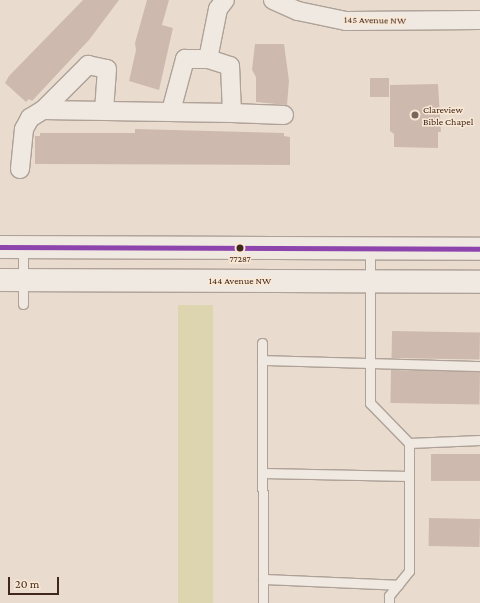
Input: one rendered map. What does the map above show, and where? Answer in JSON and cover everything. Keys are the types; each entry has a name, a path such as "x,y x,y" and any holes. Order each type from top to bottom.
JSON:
{"main road":[{"path":"0,247 480,249"},
{"name":"144 Avenue NW","path":"0,280 480,282"}],"street":[{"name":"145 Avenue NW","path":"273,0 298,11 346,21 480,20"},
{"path":"208,59 222,5"},
{"path":"171,112 185,59 208,59 230,66 232,113"},
{"path":"20,169 24,129 30,118 43,110 88,65 108,69 104,111"},
{"path":"43,110 284,115"}],"lane":[{"path":"23,247 23,304"},
{"path":"370,249 370,403 409,443 409,571 389,596 389,603"},
{"path":"262,343 263,603"},
{"path":"262,360 480,366"},
{"path":"409,443 480,440"},
{"path":"263,473 409,476"},
{"path":"263,579 398,585"}],"shaded area":[{"path":"178,305 213,305 213,603 178,603"}],"building":[{"path":"83,0 119,0 89,40 32,101 29,99 26,102 5,83 9,76"},
{"path":"147,0 169,0 162,25 173,28 159,90 129,81 136,50 135,43"},
{"path":"255,44 284,44 289,81 287,105 256,102 256,77 252,70"},
{"path":"370,78 389,78 389,97 370,97"},
{"name":"Clareview Bible Chapel","path":"438,84 441,132 438,132 438,148 394,147 394,134 390,131 390,85"},
{"path":"135,129 284,133 284,136 290,137 290,165 35,164 35,136 40,136 40,133 135,133"},
{"path":"392,331 480,333 480,360 392,358"},
{"path":"391,370 480,372 479,405 390,403"},
{"path":"431,454 480,454 480,481 431,481"},
{"path":"429,518 480,519 480,547 429,546"}],"transit line":[{"path":"0,247 480,249"}],"place":[{"name":"Clareview Bible Chapel","path":"415,115"},
{"name":"77287","path":"240,248"}]}
